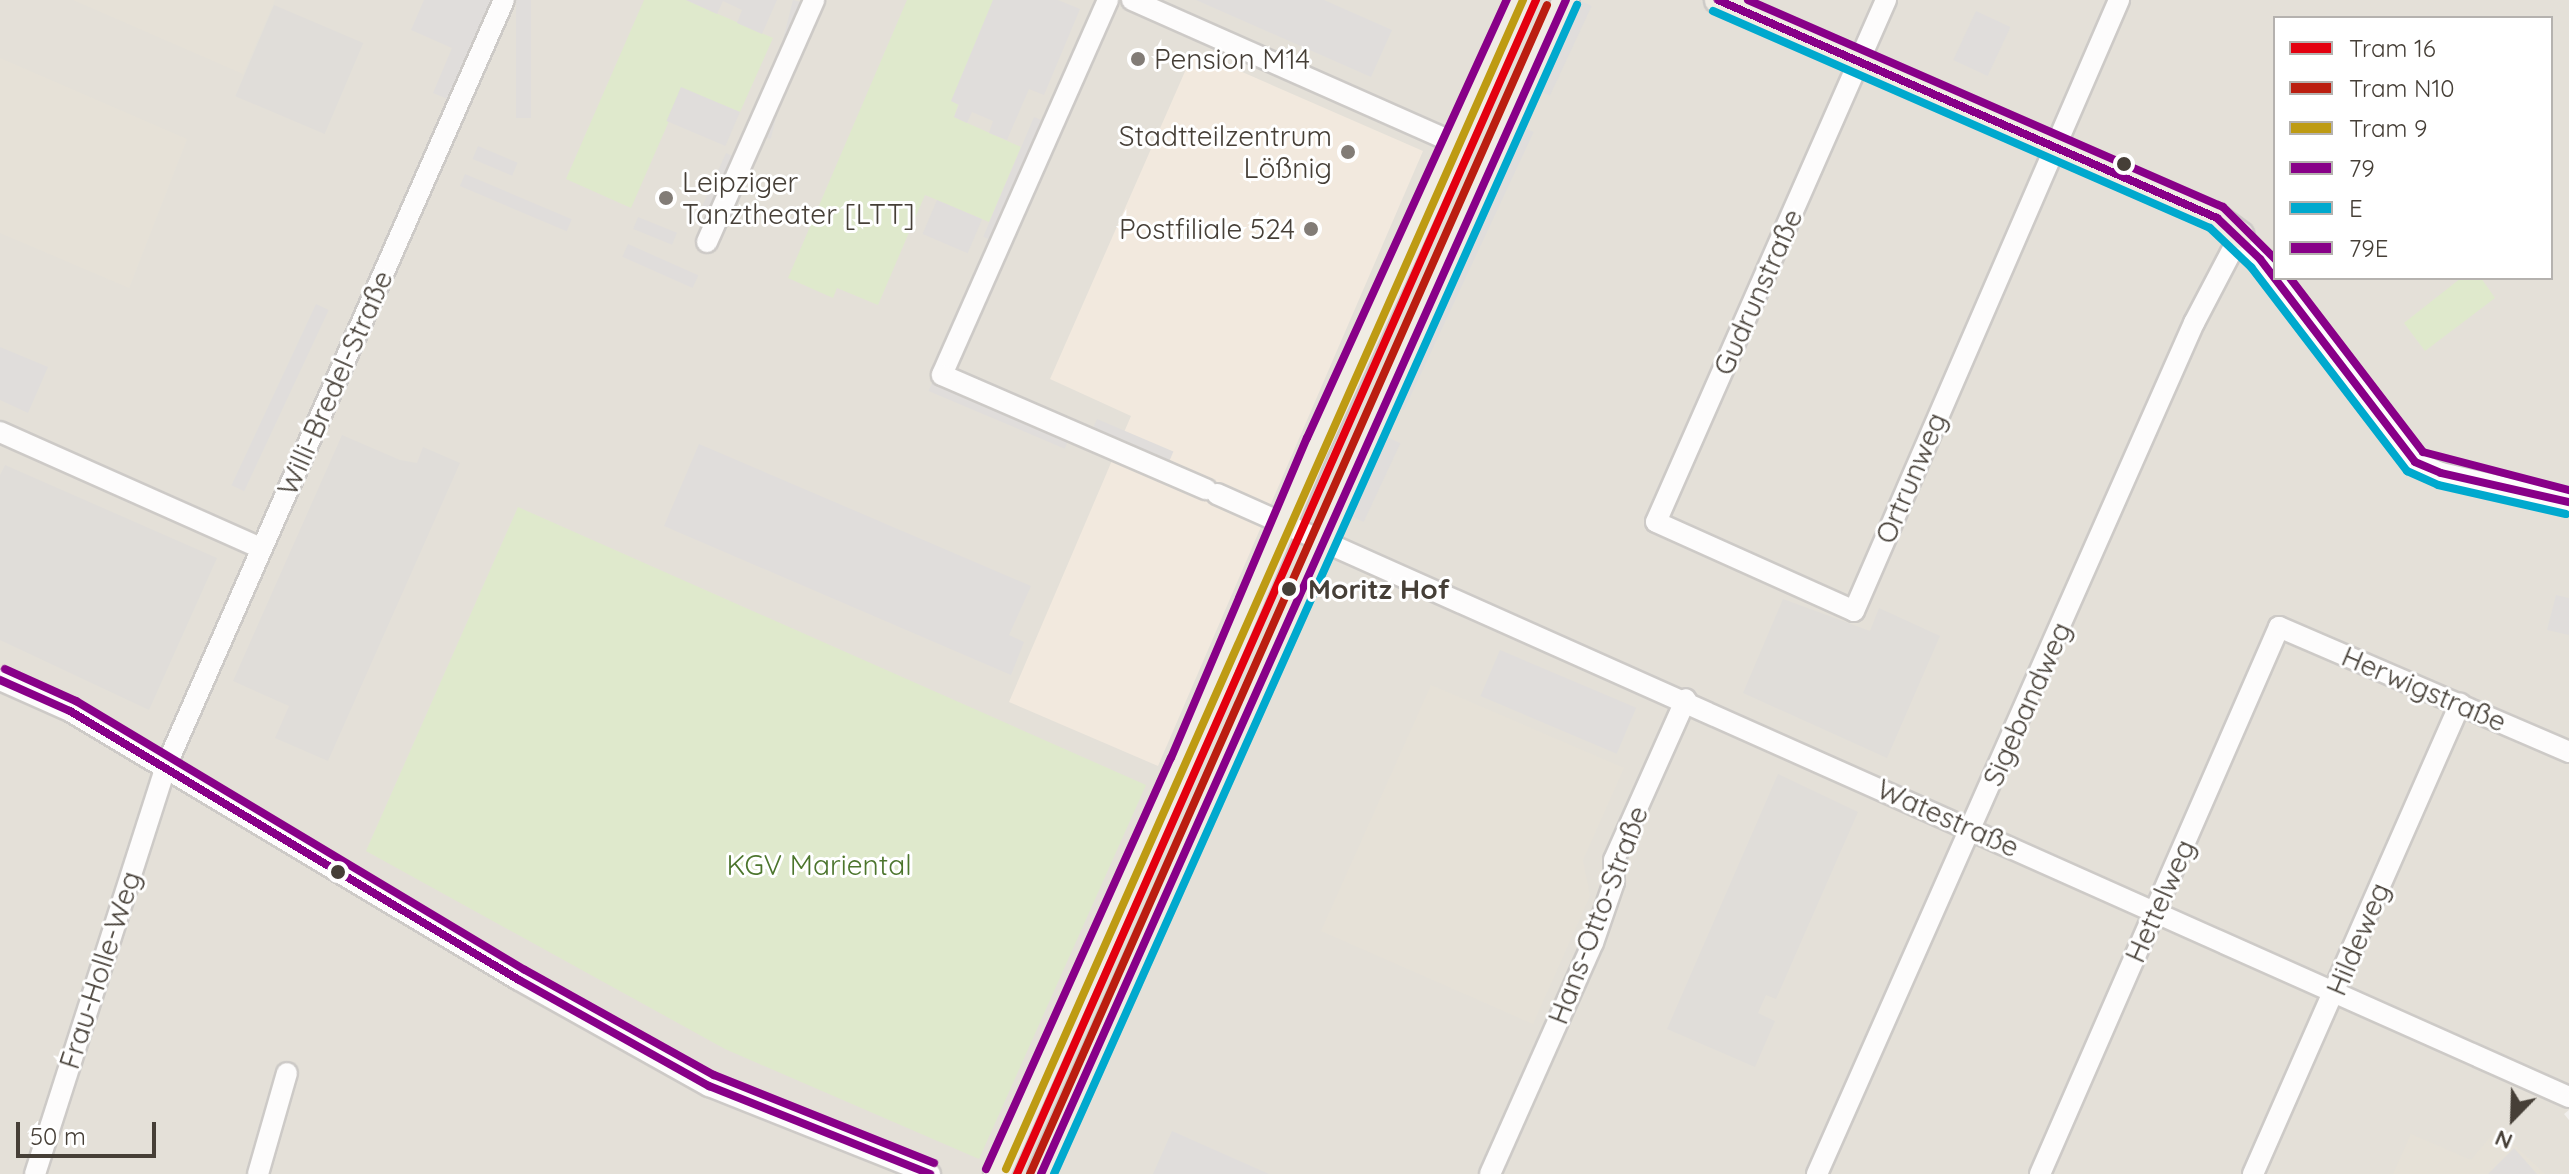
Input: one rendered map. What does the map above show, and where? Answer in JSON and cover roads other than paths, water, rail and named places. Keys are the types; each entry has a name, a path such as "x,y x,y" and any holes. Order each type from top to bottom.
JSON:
{"main road":[{"path":"997,1174 1182,763 1283,522 1520,0"},
{"path":"1041,1174 1327,540 1409,343 1566,0"},
{"path":"1718,0 2217,218 2240,235"}],"street":[{"name":"Willi-Bredel-Straße","path":"166,766 504,0"},
{"path":"707,242 814,0"},
{"name":"Watestraße","path":"1108,0 942,375 1327,540 1686,699 2569,1097"},
{"path":"1132,0 1454,143"},
{"name":"Gudrunstraße","path":"1656,522 1886,0"},
{"path":"2054,147 2119,0"},
{"name":"Ortrunweg","path":"1656,522 1854,611 2054,147"},
{"path":"2240,235 2273,278"},
{"name":"Sigebandweg","path":"1817,1174 2194,323 2240,235"},
{"path":"2275,280 2415,462 2441,473 2569,502"},
{"path":"0,432 261,548"},
{"name":"Herwigstraße","path":"2279,627 2569,752"},
{"name":"Hettelweg","path":"2040,1174 2279,627"},
{"path":"0,680 70,711 519,980 709,1086 930,1174"},
{"name":"Hans-Otto-Straße","path":"1490,1174 1593,943 1614,882 1614,860 1686,699"},
{"name":"Hildeweg","path":"2253,1174 2460,704"},
{"name":"Frau-Holle-Weg","path":"35,1174 166,766"},
{"path":"258,1174 287,1073"}],"tram line":[{"name":"9","path":"1006,1169 1523,0"},
{"name":"16","path":"1017,1174 1536,0"},
{"name":"N10","path":"1030,1174 1547,5"}],"place":[{"name":"Pension M14","path":"1138,59"},
{"name":"Stadtteilzentrum Lößnig","path":"1348,152"},
{"name":"Leipziger Tanztheater [LTT]","path":"666,198"},
{"name":"Postfiliale 524","path":"1311,229"},
{"name":"Moritz Hof","path":"1289,589"}],"park label":[{"name":"KGV Mariental","path":"819,865"}]}
